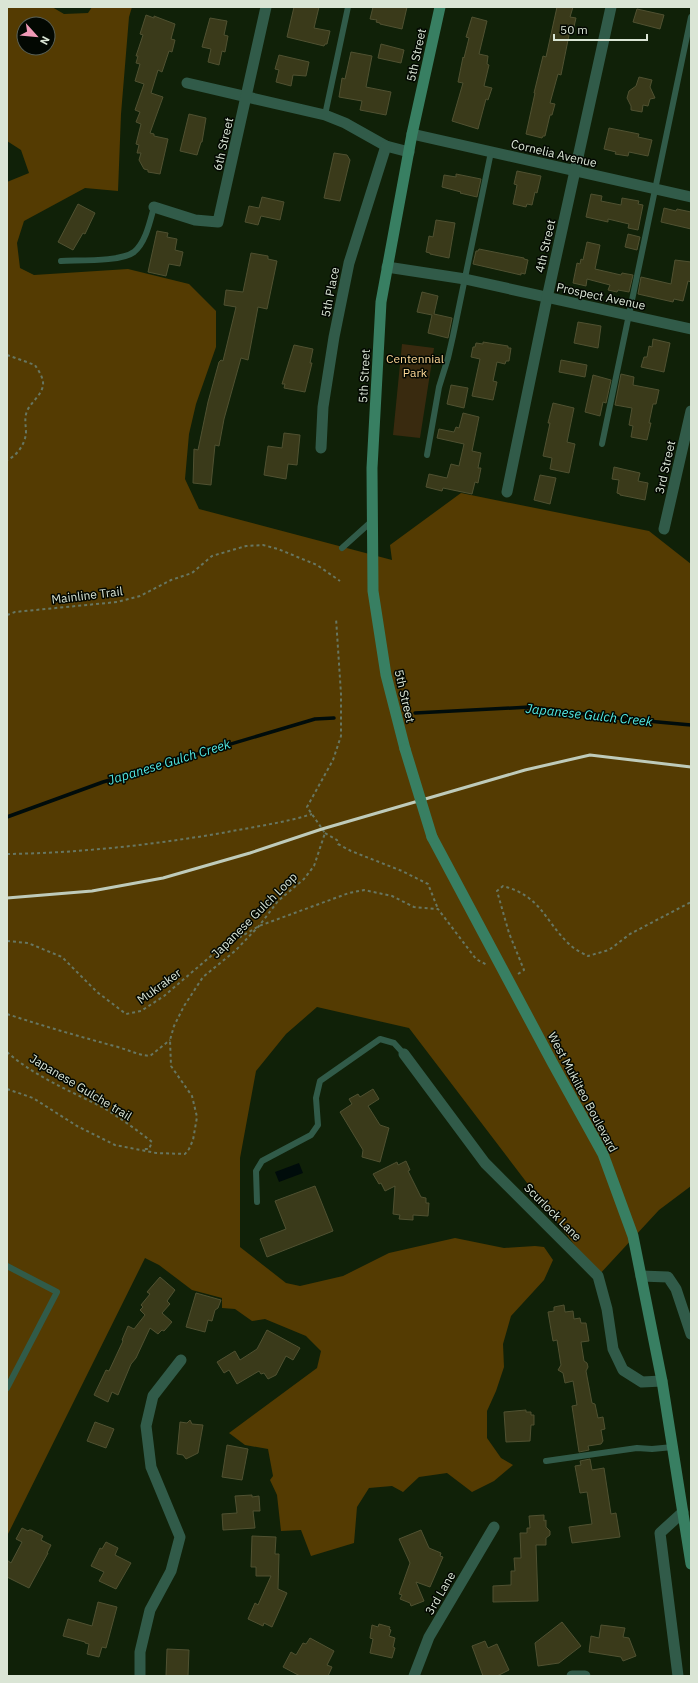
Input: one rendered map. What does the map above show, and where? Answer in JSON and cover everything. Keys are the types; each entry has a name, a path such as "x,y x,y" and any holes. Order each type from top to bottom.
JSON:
{"main road":[{"name":"5th Street","path":"405,749 386,676 374,598 372,468 381,302 412,134 440,7"},
{"name":"West Mukilteo Boulevard","path":"405,749 432,837 552,1062 603,1154 633,1236 662,1381 691,1564"}],"street":[{"name":"6th Street","path":"154,207 195,220 218,222 266,7"},
{"name":"4th Street","path":"507,492 547,298 611,7"},
{"path":"187,83 325,115 345,123 386,146 409,152"},
{"name":"Cornelia Avenue","path":"412,134 691,197"},
{"name":"5th Place","path":"321,448 323,407 334,337 349,263 386,146"},
{"name":"Prospect Avenue","path":"387,267 465,280 691,329"},
{"name":"3rd Street","path":"664,529 691,411"},
{"name":"Scurlock Lane","path":"404,1054 485,1163 598,1276 607,1309 614,1349 623,1370 642,1382 662,1381"},
{"path":"641,1276 668,1277 676,1289 691,1334"},
{"path":"140,1676 140,1652 150,1610 171,1571 180,1537 151,1467 146,1426 153,1396 181,1360"},
{"path":"678,1676 660,1533 683,1512"},
{"name":"3rd Lane","path":"414,1676 429,1637 494,1527"},
{"path":"572,1676 585,1676"}],"lane":[{"path":"325,115 348,7"},
{"path":"602,444 691,17"},
{"path":"427,455 439,387 448,358 491,152"},
{"path":"61,261 117,258 134,251 140,243 147,228 154,207"},
{"path":"342,548 372,521"},
{"path":"257,1202 256,1171 262,1160 310,1135 318,1125 316,1098 320,1081 380,1039 394,1043 404,1054"},
{"path":"7,1266 57,1292 7,1388"},
{"path":"546,1461 637,1448 673,1447"}],"path":[{"path":"7,355 35,365 43,382 42,390 28,409 24,418 26,434 22,444 17,453 7,460"},
{"name":"Mainline Trail","path":"7,615 15,612 117,602 140,596 171,580 192,573 212,556 246,546 263,545 278,549 317,565 340,581"},
{"path":"336,618 341,694 341,736 333,760 307,807 325,832 337,840 338,844 350,851 402,871 428,884 438,909"},
{"path":"7,854 58,853 127,847 246,828 300,818 312,814"},
{"name":"Japanese Gulch Loop","path":"7,1089 33,1098 77,1126 115,1145 173,1154 185,1154 193,1140 197,1117 192,1096 171,1066 170,1040 174,1026 184,1006 203,977 235,951 259,926 278,901 304,879 314,866 325,832"},
{"name":"Mukraker","path":"7,941 28,943 62,957 97,992 126,1014 141,1011 164,996 218,950 259,926"},
{"path":"7,1014 56,1030 123,1048 137,1055 150,1056 170,1040"},
{"name":"Japanese Gulche trail","path":"7,1052 46,1080 104,1108 152,1142 149,1149 139,1149"}],"green space":[{"name":"Centennial Park","path":"402,344 434,348 420,438 393,435"}],"shaded area":[{"path":"7,7 52,7 64,14 88,13 92,7 132,7 129,17 121,114 118,191 85,188 24,221 17,243 20,268 34,275 128,269 189,284 216,311 216,347 196,404 189,434 185,479 199,509 392,560 390,545 461,493 649,531 691,564 691,1186 659,1210 598,1276 409,1028 317,1007 286,1034 256,1071 240,1158 240,1247 286,1283 300,1286 343,1276 389,1253 455,1238 504,1248 535,1246 544,1247 553,1260 544,1280 511,1316 503,1344 504,1367 487,1411 487,1438 501,1458 513,1465 494,1481 472,1492 447,1473 419,1477 403,1492 392,1486 369,1488 357,1507 354,1543 311,1556 301,1530 281,1531 277,1495 270,1480 273,1476 268,1449 245,1445 229,1433 317,1368 321,1351 306,1336 265,1319 252,1321 235,1309 222,1308 222,1298 192,1290 159,1265 145,1258 7,1536 7,182 29,173 21,150 7,141"},
{"path":"299,1163 303,1173 279,1182 275,1172"}],"building":[{"path":"294,7 319,7 314,28 330,31 327,44 324,46 287,37"},
{"path":"373,7 407,7 402,29 380,24 376,22 377,20 370,19"},
{"path":"557,7 573,7 570,17 576,18 573,31 570,30 561,75 558,74 550,103 555,104 552,115 550,115 545,136 542,138 526,134 543,56 546,57"},
{"path":"637,9 664,15 660,29 633,22"},
{"path":"146,15 154,18 154,16 175,24 171,39 175,40 172,52 169,51 162,72 158,70 151,93 163,97 150,133 154,134 154,136 168,139 160,174 148,172 148,170 144,169 139,160 141,153 137,153 139,145 136,144 141,124 136,122 140,112 135,110 144,84 135,81 140,64 136,63 138,56 136,56 143,35 140,34"},
{"path":"472,17 487,21 479,54 488,56 487,64 489,65 484,86 492,88 488,100 486,99 478,129 452,121 463,83 458,82 463,57 464,58 469,38 466,37"},
{"path":"210,18 227,21 224,35 228,36 225,52 222,51 219,65 208,62 211,49 202,47"},
{"path":"381,44 404,50 401,63 378,58"},
{"path":"351,52 372,56 366,87 391,92 386,115 360,110 362,101 339,97 342,78 345,79"},
{"path":"279,55 309,62 306,76 293,75 291,86 276,82 279,70 275,69"},
{"path":"639,77 652,80 650,87 655,98 650,99 648,106 643,105 642,112 631,110 631,106 627,98 629,91 636,86"},
{"path":"189,114 206,118 202,142 197,155 180,151"},
{"path":"609,128 639,134 638,137 652,140 648,156 629,152 628,156 615,154 616,152 604,149"},
{"path":"334,153 347,155 350,160 340,201 324,198"},
{"path":"517,171 541,176 537,193 535,192 532,205 527,204 526,207 513,204 517,185 514,184"},
{"path":"456,174 481,179 477,197 442,187 444,175 456,177"},
{"path":"591,194 602,196 601,201 621,205 622,198 639,201 638,204 643,205 638,230 628,228 629,224 608,219 608,222 586,217"},
{"path":"262,197 284,202 280,220 261,216 258,225 245,222 249,206 259,208"},
{"path":"78,204 95,213 85,234 83,233 73,250 58,242"},
{"path":"664,208 676,211 677,209 691,212 691,229 661,222"},
{"path":"436,220 455,223 449,258 426,252 429,236 433,237"},
{"path":"157,231 168,233 167,237 177,239 175,250 183,252 180,266 169,264 166,276 148,272"},
{"path":"628,234 640,237 637,250 625,247"},
{"path":"587,242 600,245 595,269 621,275 622,273 633,275 629,292 608,290 610,285 587,279 586,286 573,283 577,263 580,264 581,259 583,260"},
{"path":"479,249 528,260 525,274 521,273 521,275 473,264 476,251"},
{"path":"251,253 268,256 268,259 277,261 267,309 258,307 248,360 241,358 224,419 219,446 215,445 211,485 193,483 194,449 198,450 208,402 219,362 221,360 223,361 236,307 224,305 226,290 243,292"},
{"path":"675,260 691,262 691,282 688,281 683,301 674,299 673,302 638,294 641,277 671,284"},
{"path":"422,292 438,296 434,314 452,318 448,338 428,333 432,315 417,312"},
{"path":"578,322 601,326 598,348 574,343"},
{"path":"653,339 670,343 664,372 641,367 644,357 647,357 649,346 652,347"},
{"path":"483,342 508,346 508,348 511,348 509,361 506,361 505,364 497,362 493,381 497,382 493,400 472,396 480,359 471,357 473,347 475,347 476,343 483,344"},
{"path":"294,345 313,349 310,363 312,363 305,392 284,388 285,384 282,384"},
{"path":"561,360 587,365 585,377 559,372"},
{"path":"621,374 634,377 633,385 659,390 656,404 653,404 647,440 631,437 633,426 629,425 632,408 615,405"},
{"path":"593,375 611,380 606,403 603,402 600,416 585,412"},
{"path":"451,385 468,388 464,408 447,404"},
{"path":"553,403 574,408 567,442 575,444 569,473 550,469 552,458 543,456 550,423 548,423"},
{"path":"463,413 479,417 472,451 481,453 478,468 481,468 478,483 475,482 472,494 443,488 442,491 426,487 429,474 447,478 451,464 459,466 464,444 437,438 439,429 454,432 456,427 459,428"},
{"path":"284,433 300,435 297,465 288,464 286,479 264,475 268,446 282,448"},
{"path":"614,467 640,473 638,481 648,483 645,500 620,495 617,493 619,480 612,479"},
{"path":"540,475 556,478 550,504 534,500"},
{"path":"373,1089 379,1099 368,1106 380,1125 389,1128 380,1162 362,1157 363,1150 340,1112 352,1104 349,1099 358,1094 360,1097"},
{"path":"406,1161 410,1170 408,1171 421,1197 426,1198 426,1203 429,1203 428,1216 413,1215 413,1220 399,1219 400,1215 393,1214 395,1186 385,1191 381,1183 379,1184 373,1174 397,1162 398,1165"},
{"path":"315,1186 333,1231 267,1257 260,1239 286,1229 275,1201"},
{"path":"160,1277 175,1290 167,1301 170,1304 162,1313 172,1322 164,1331 162,1330 158,1334 150,1328 136,1358 131,1364 118,1395 112,1392 108,1402 94,1395 106,1370 109,1371 123,1341 122,1340 128,1326 134,1329 145,1315 140,1310 143,1307 141,1305 150,1294 147,1292"},
{"path":"196,1293 221,1300 218,1308 215,1310 212,1321 208,1320 205,1332 186,1327"},
{"path":"564,1305 565,1312 573,1311 574,1319 580,1318 581,1323 586,1323 589,1341 581,1342 584,1361 587,1363 588,1367 586,1371 592,1403 595,1404 598,1418 603,1417 605,1429 601,1430 603,1441 601,1444 588,1446 589,1450 579,1452 572,1406 577,1405 573,1381 565,1383 563,1373 558,1370 561,1365 557,1340 553,1341 548,1312 554,1311 554,1307"},
{"path":"267,1330 300,1348 293,1360 286,1356 276,1375 268,1379 264,1373 261,1374 259,1371 237,1384 229,1370 224,1373 217,1362 235,1351 240,1360 257,1349"},
{"path":"526,1410 526,1412 531,1412 531,1415 534,1415 534,1425 531,1425 530,1441 506,1442 504,1412"},
{"path":"190,1420 192,1424 203,1425 198,1453 186,1459 183,1455 177,1454 180,1422 187,1423"},
{"path":"95,1422 114,1429 106,1448 87,1441"},
{"path":"227,1445 248,1449 242,1480 222,1477"},
{"path":"590,1459 592,1470 604,1468 611,1514 616,1513 620,1537 572,1543 569,1527 592,1524 587,1492 580,1493 575,1466 581,1465 580,1461"},
{"path":"252,1495 252,1497 259,1496 260,1511 253,1511 255,1528 223,1530 222,1514 237,1513 235,1496"},
{"path":"544,1515 544,1521 546,1520 546,1527 550,1531 550,1535 546,1538 546,1545 536,1545 538,1601 493,1602 493,1586 511,1585 511,1571 515,1571 514,1558 521,1558 520,1533 527,1533 527,1528 530,1528 529,1516"},
{"path":"22,1528 28,1531 31,1530 43,1536 41,1540 51,1545 29,1588 7,1577 7,1560 11,1563 22,1542 16,1539"},
{"path":"421,1530 429,1548 441,1553 440,1556 443,1557 430,1587 416,1582 424,1601 411,1606 410,1603 400,1599 402,1595 399,1594 410,1563 399,1539"},
{"path":"252,1536 276,1537 275,1554 279,1554 278,1589 287,1593 272,1627 264,1623 263,1626 248,1619 255,1603 258,1605 271,1576 256,1576 256,1567 251,1567"},
{"path":"106,1542 118,1548 115,1555 131,1563 116,1589 99,1581 104,1572 91,1566 100,1548 102,1549"},
{"path":"98,1602 117,1607 106,1648 102,1647 99,1657 87,1654 89,1644 63,1636 68,1619 92,1626"},
{"path":"562,1622 581,1646 559,1663 538,1666 535,1643"},
{"path":"379,1624 390,1627 389,1629 391,1630 389,1636 395,1638 393,1647 395,1648 392,1658 370,1653 373,1639 370,1638 372,1625 378,1627"},
{"path":"601,1625 625,1628 623,1637 629,1638 636,1656 623,1661 621,1657 589,1652 591,1636 599,1638"},
{"path":"310,1638 334,1651 327,1665 332,1667 328,1676 300,1676 283,1667 291,1652 296,1655 303,1643 306,1644"},
{"path":"485,1641 488,1648 497,1644 509,1670 497,1676 483,1676 472,1646"},
{"path":"167,1649 189,1650 188,1676 166,1676"}],"waterway":[{"name":"Japanese Gulch Creek","path":"415,713 530,707 625,719 691,725"},
{"name":"Japanese Gulch Creek","path":"7,817 103,782 315,719 334,718"}],"railway":[{"path":"7,898 92,891 163,878 250,853 322,829 525,770 590,755 691,767"}]}
